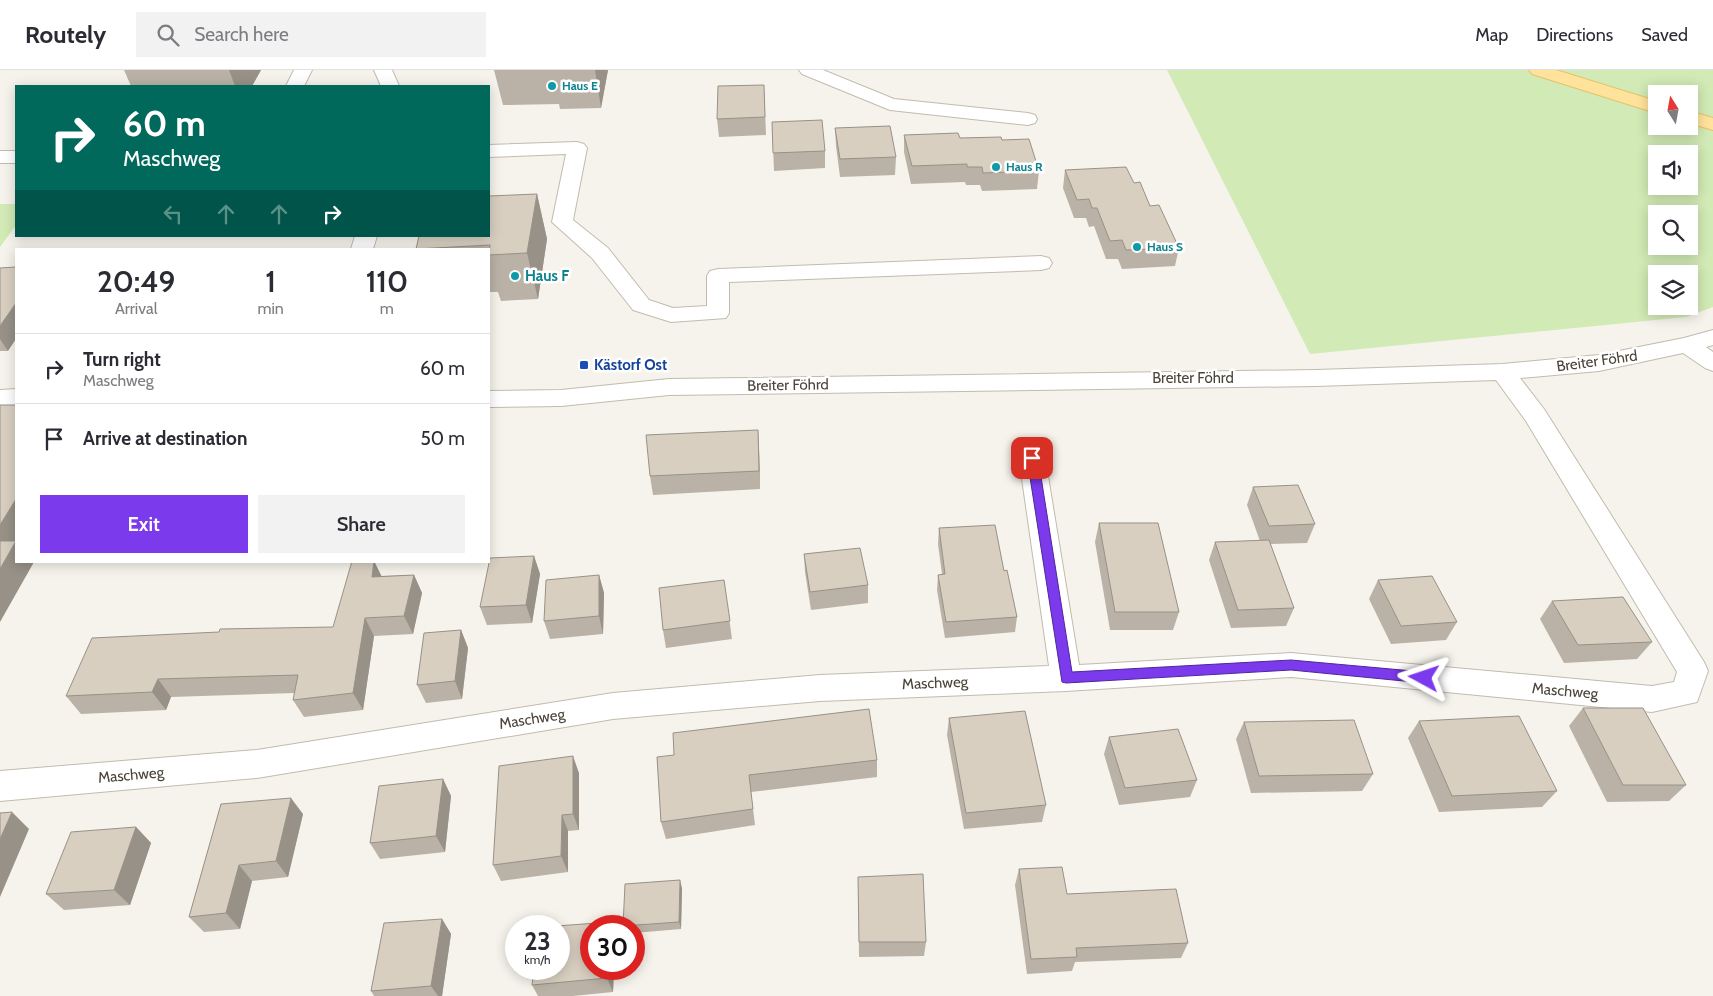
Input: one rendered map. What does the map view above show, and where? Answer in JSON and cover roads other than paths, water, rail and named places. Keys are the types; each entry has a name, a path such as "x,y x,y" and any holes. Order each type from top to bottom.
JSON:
{"main road":[{"path":"1538,70 1648,104"},
{"path":"1698,120 1711,124"}],"street":[{"path":"296,85 303,70"},
{"path":"383,70 390,85"},
{"path":"808,70 890,104 1028,119"},
{"path":"490,151 577,148 562,222 600,253 641,305 671,315 718,312 718,276 1040,263"},
{"path":"0,157 15,157"},
{"name":"Breiter Föhrd","path":"490,399 561,398 669,388 1135,379 1316,378 1503,372 1599,363 1687,345 1713,337"},
{"path":"1687,345 1713,363"},
{"name":"Maschweg","path":"0,786 257,764 613,706 820,688 1066,678 1291,665 1652,699 1686,694 1692,671 1535,415 1503,372"},
{"name":"Breiter Föhrd","path":"490,382 579,381 669,388"},
{"path":"0,398 15,397"},
{"path":"1032,458 1066,678"}],"place":[{"name":"Haus E","path":"552,86"},
{"name":"Haus R","path":"996,167"},
{"name":"Haus S","path":"1137,247"},
{"name":"Haus F","path":"515,276"},
{"name":"Kästorf Ost","path":"584,365"}]}
